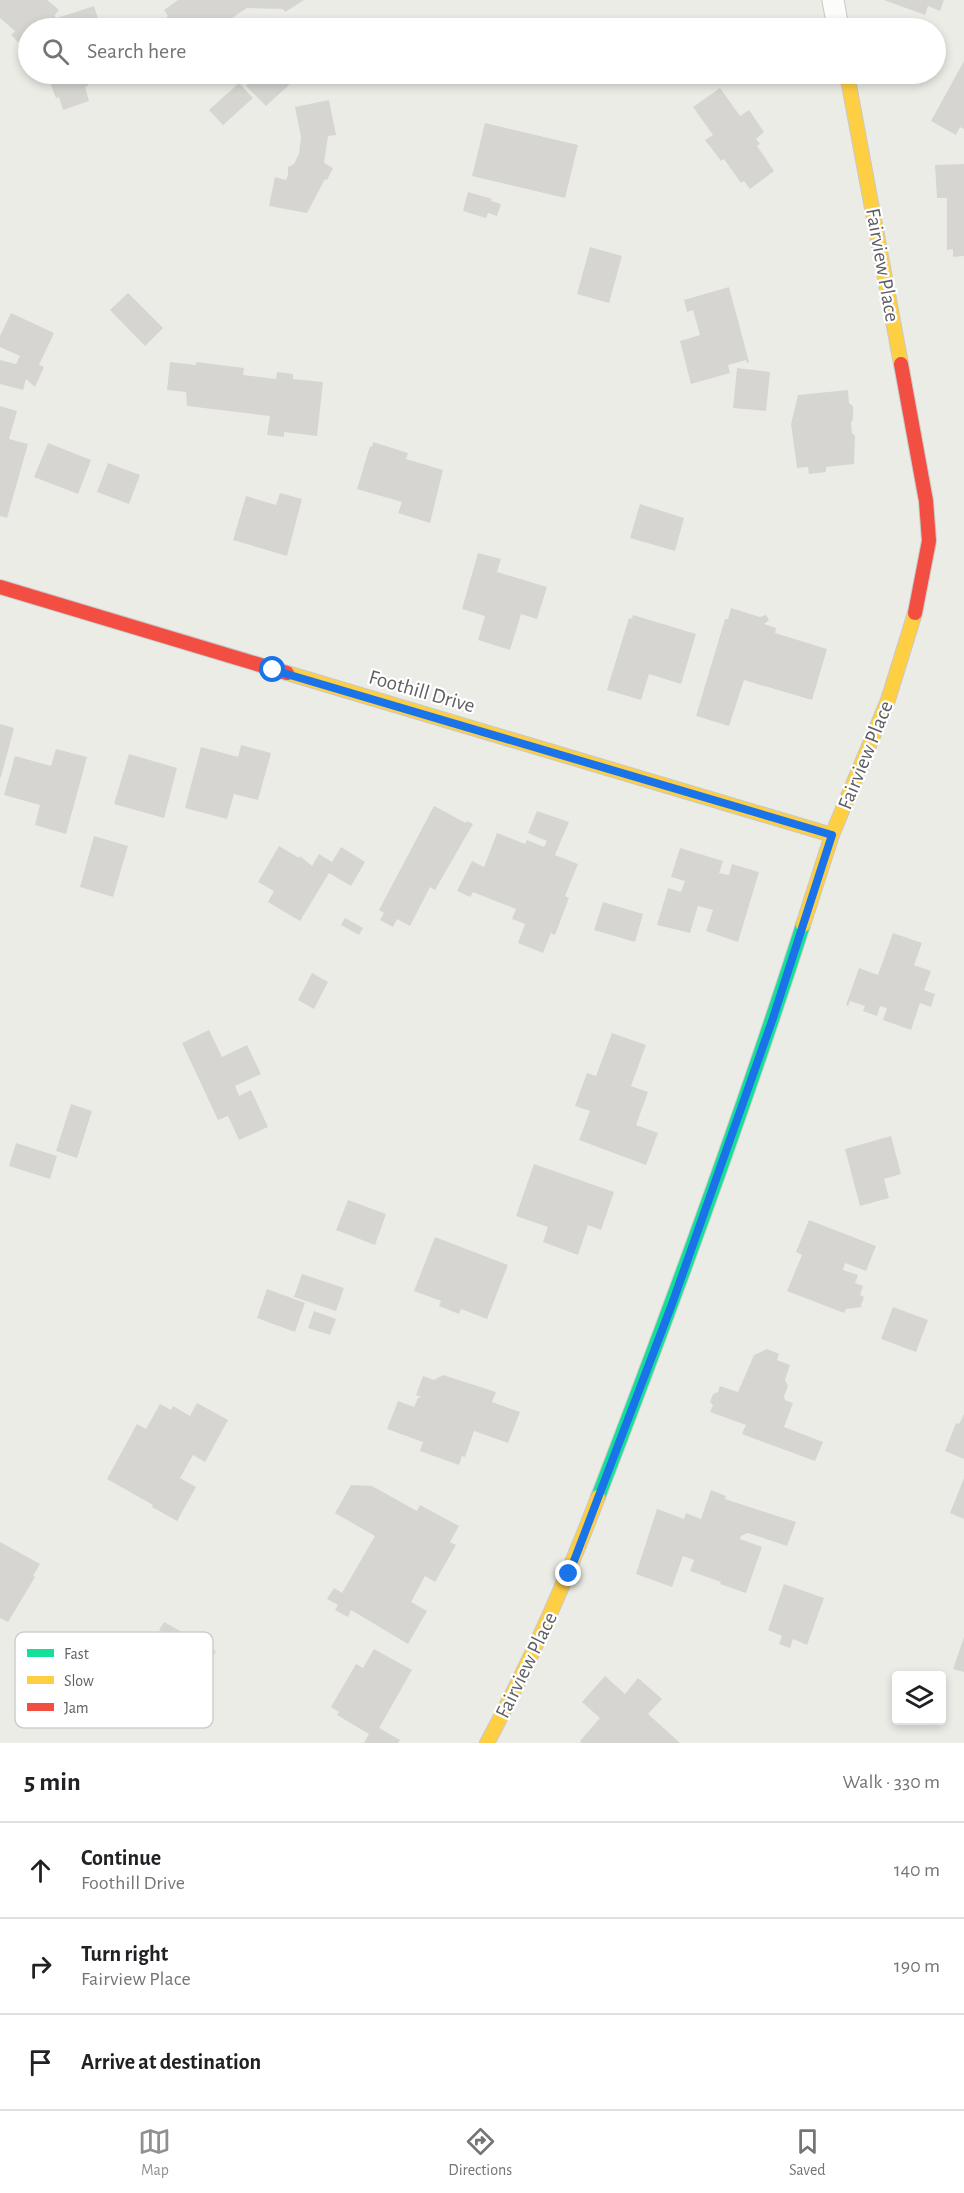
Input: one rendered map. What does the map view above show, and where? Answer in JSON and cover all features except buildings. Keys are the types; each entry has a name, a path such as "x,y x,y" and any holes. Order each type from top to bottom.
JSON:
{"street":[{"path":"833,0 836,18"},
{"name":"Fairview Place","path":"487,1743 518,1686 569,1574 680,1282 773,1018 832,835 888,700 917,607 929,541 926,501 849,84"},
{"name":"Foothill Drive","path":"0,587 832,835"}],"traffic: fast":[{"path":"598,1497 705,1212 803,925"}],"traffic: slow":[{"path":"849,84 901,364"},
{"path":"803,925 832,835 888,700 915,613"},
{"path":"287,673 832,835"},
{"path":"487,1743 547,1622 598,1497"}],"traffic: jam":[{"path":"901,364 926,501 929,541 915,613"},
{"path":"0,587 287,673"}],"route":[{"path":"273,670 832,835 773,1018 672,1304 569,1574"}]}
